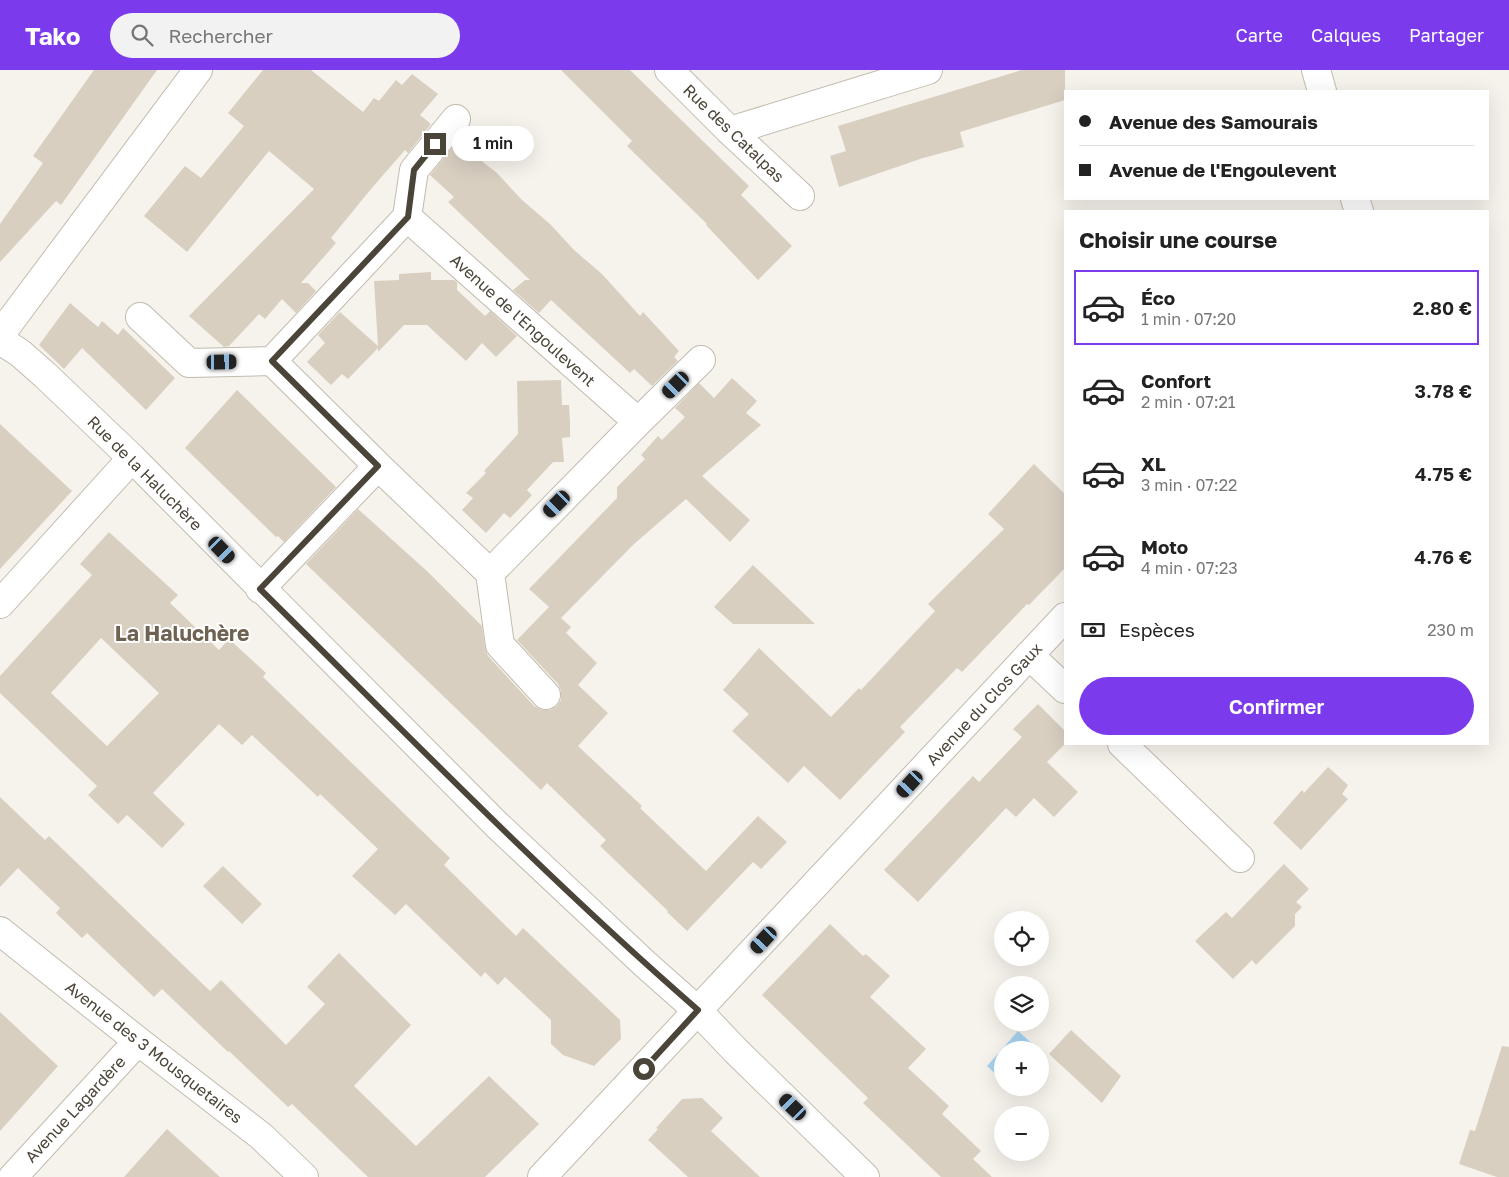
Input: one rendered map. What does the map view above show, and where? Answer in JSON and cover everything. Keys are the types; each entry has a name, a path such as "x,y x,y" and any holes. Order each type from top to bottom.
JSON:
{"street":[{"path":"0,335 198,70"},
{"name":"Rue des Catalpas","path":"669,70 730,131 800,196"},
{"path":"730,131 927,70"},
{"path":"1316,70 1322,90"},
{"path":"140,317 189,363 272,361 408,217 414,170 456,119"},
{"name":"Avenue de l'Engoulevent","path":"408,217 638,422"},
{"name":"Rue de la Haluchère","path":"0,340 20,353 45,375 132,458 260,589 498,825 645,964 698,1010 736,1051 865,1177"},
{"path":"490,573 638,422 702,360"},
{"path":"272,361 490,573 500,644 546,695"},
{"path":"0,604 132,458"},
{"path":"260,589 378,466"},
{"name":"Avenue du Clos Gaux","path":"542,1177 1064,618"},
{"path":"1029,655 1064,688"},
{"path":"1123,745 1240,858"},
{"name":"Avenue des 3 Mousquetaires","path":"0,931 261,1136 304,1177"},
{"name":"Avenue Lagardère","path":"13,1177 138,1041"}],"water":[{"path":"1018,1031 1029,1041 1009,1041"},
{"path":"994,1058 994,1073 987,1066"}],"building":[{"path":"94,70 157,70 61,205 56,201 0,262 0,224 43,163 33,156"},
{"path":"263,70 311,70 363,112 374,98 379,101 396,80 402,85 412,74 438,94 420,115 431,124 408,153 405,150 371,189 331,238 336,243 301,283 308,283 316,291 296,313 282,299 265,319 259,314 229,346 224,347 189,316 314,189 269,151 187,252 144,216 185,166 201,178 244,126 228,113"},
{"path":"561,70 630,70 749,186 741,195 792,246 758,280 707,224 627,146 632,141"},
{"path":"1022,70 1065,70 1064,100 960,132 964,147 923,158 839,187 830,156 846,151 838,126"},
{"path":"455,144 467,154 469,151 497,173 522,200 602,274 640,316 643,312 679,351 674,357 678,361 652,386 634,369 630,373 551,300 539,313 513,290 525,280 530,280 448,202 454,197 430,175"},
{"path":"431,272 431,280 454,280 457,282 457,290 485,316 490,311 517,336 496,357 482,343 466,361 427,325 404,325 348,379 342,374 331,385 307,362 325,343 318,335 340,312 378,346 374,281 399,280 399,274"},
{"path":"70,303 98,327 102,321 118,335 123,328 175,378 146,410 82,348 64,369 39,345"},
{"path":"732,378 757,401 746,413 761,425 702,476 750,520 730,542 686,499 634,544 561,618 571,627 566,633 597,663 578,685 608,713 578,746 642,806 640,808 706,871 758,816 787,842 761,869 753,862 687,931 600,846 606,840 547,783 541,790 306,564 358,509 428,572 482,626 488,656 534,706 542,710 550,710 557,706 561,700 561,691 558,684 517,640 549,607 529,589 617,498 617,487 645,459 641,455 658,436 662,440 685,417 675,408 699,383 714,398"},
{"path":"561,380 562,405 569,405 570,421 570,437 562,438 564,462 553,462 527,490 532,495 521,507 510,518 504,513 486,533 462,510 473,498 466,493 486,473 484,471 518,434 517,381"},
{"path":"237,390 336,487 284,542 278,536 276,537 185,448"},
{"path":"0,424 72,491 0,569"},
{"path":"1034,464 1064,493 1064,569 1029,605 1027,604 962,672 957,668 900,727 905,732 840,800 804,766 788,783 732,731 749,714 723,690 759,648 831,717 859,688 861,690 935,611 928,604 1004,529 988,514"},
{"path":"109,532 178,595 170,603 219,650 229,639 266,673 263,677 450,858 444,865 516,936 523,928 620,1020 621,1039 594,1066 563,1055 551,1044 551,1020 505,977 498,985 485,972 481,977 406,904 395,915 352,876 378,849 320,794 318,797 252,735 242,745 219,724 153,793 185,824 162,848 127,815 118,824 88,795 97,786 0,693 0,676 92,575 80,564","holes":["101,638 159,693 107,746 51,693"]},
{"path":"753,565 815,624 733,624 714,607"},
{"path":"1038,704 1064,730 1064,745 1047,762 1078,792 1054,817 1034,798 1016,817 1006,808 918,902 884,870 973,776 979,782 1022,737 1013,729"},
{"path":"1328,767 1348,785 1342,794 1348,799 1301,850 1273,823 1302,790 1304,793"},
{"path":"0,797 45,840 49,836 210,991 221,980 286,1045 325,1004 307,987 339,953 411,1025 354,1086 416,1146 489,1076 539,1124 485,1177 368,1177 292,1104 288,1107 162,989 154,997 87,933 82,938 56,913 60,908 18,868 0,887"},
{"path":"1284,864 1309,889 1296,902 1302,907 1295,914 1295,926 1256,965 1252,960 1233,979 1195,941 1226,912 1232,918"},
{"path":"223,866 262,904 242,924 203,886"},
{"path":"830,924 863,956 866,954 890,976 870,997 926,1049 908,1068 949,1106 942,1114 981,1151 973,1159 992,1177 941,1177 863,1103 868,1098 762,995"},
{"path":"0,1012 58,1066 0,1131"},
{"path":"1071,1030 1121,1076 1102,1103 1049,1054"},
{"path":"1502,1046 1509,1047 1509,1177 1497,1177 1459,1164 1470,1130 1475,1131"},
{"path":"702,1098 723,1118 711,1131 760,1177 688,1177 648,1140 658,1129 656,1128 682,1099"},
{"path":"167,1129 220,1177 124,1177"}],"district":[{"name":"La Haluchère","path":"182,634"}],"route":[{"path":"435,144 414,170 408,217 272,361 378,466 260,589 498,825 645,964 698,1010 644,1069"}]}
